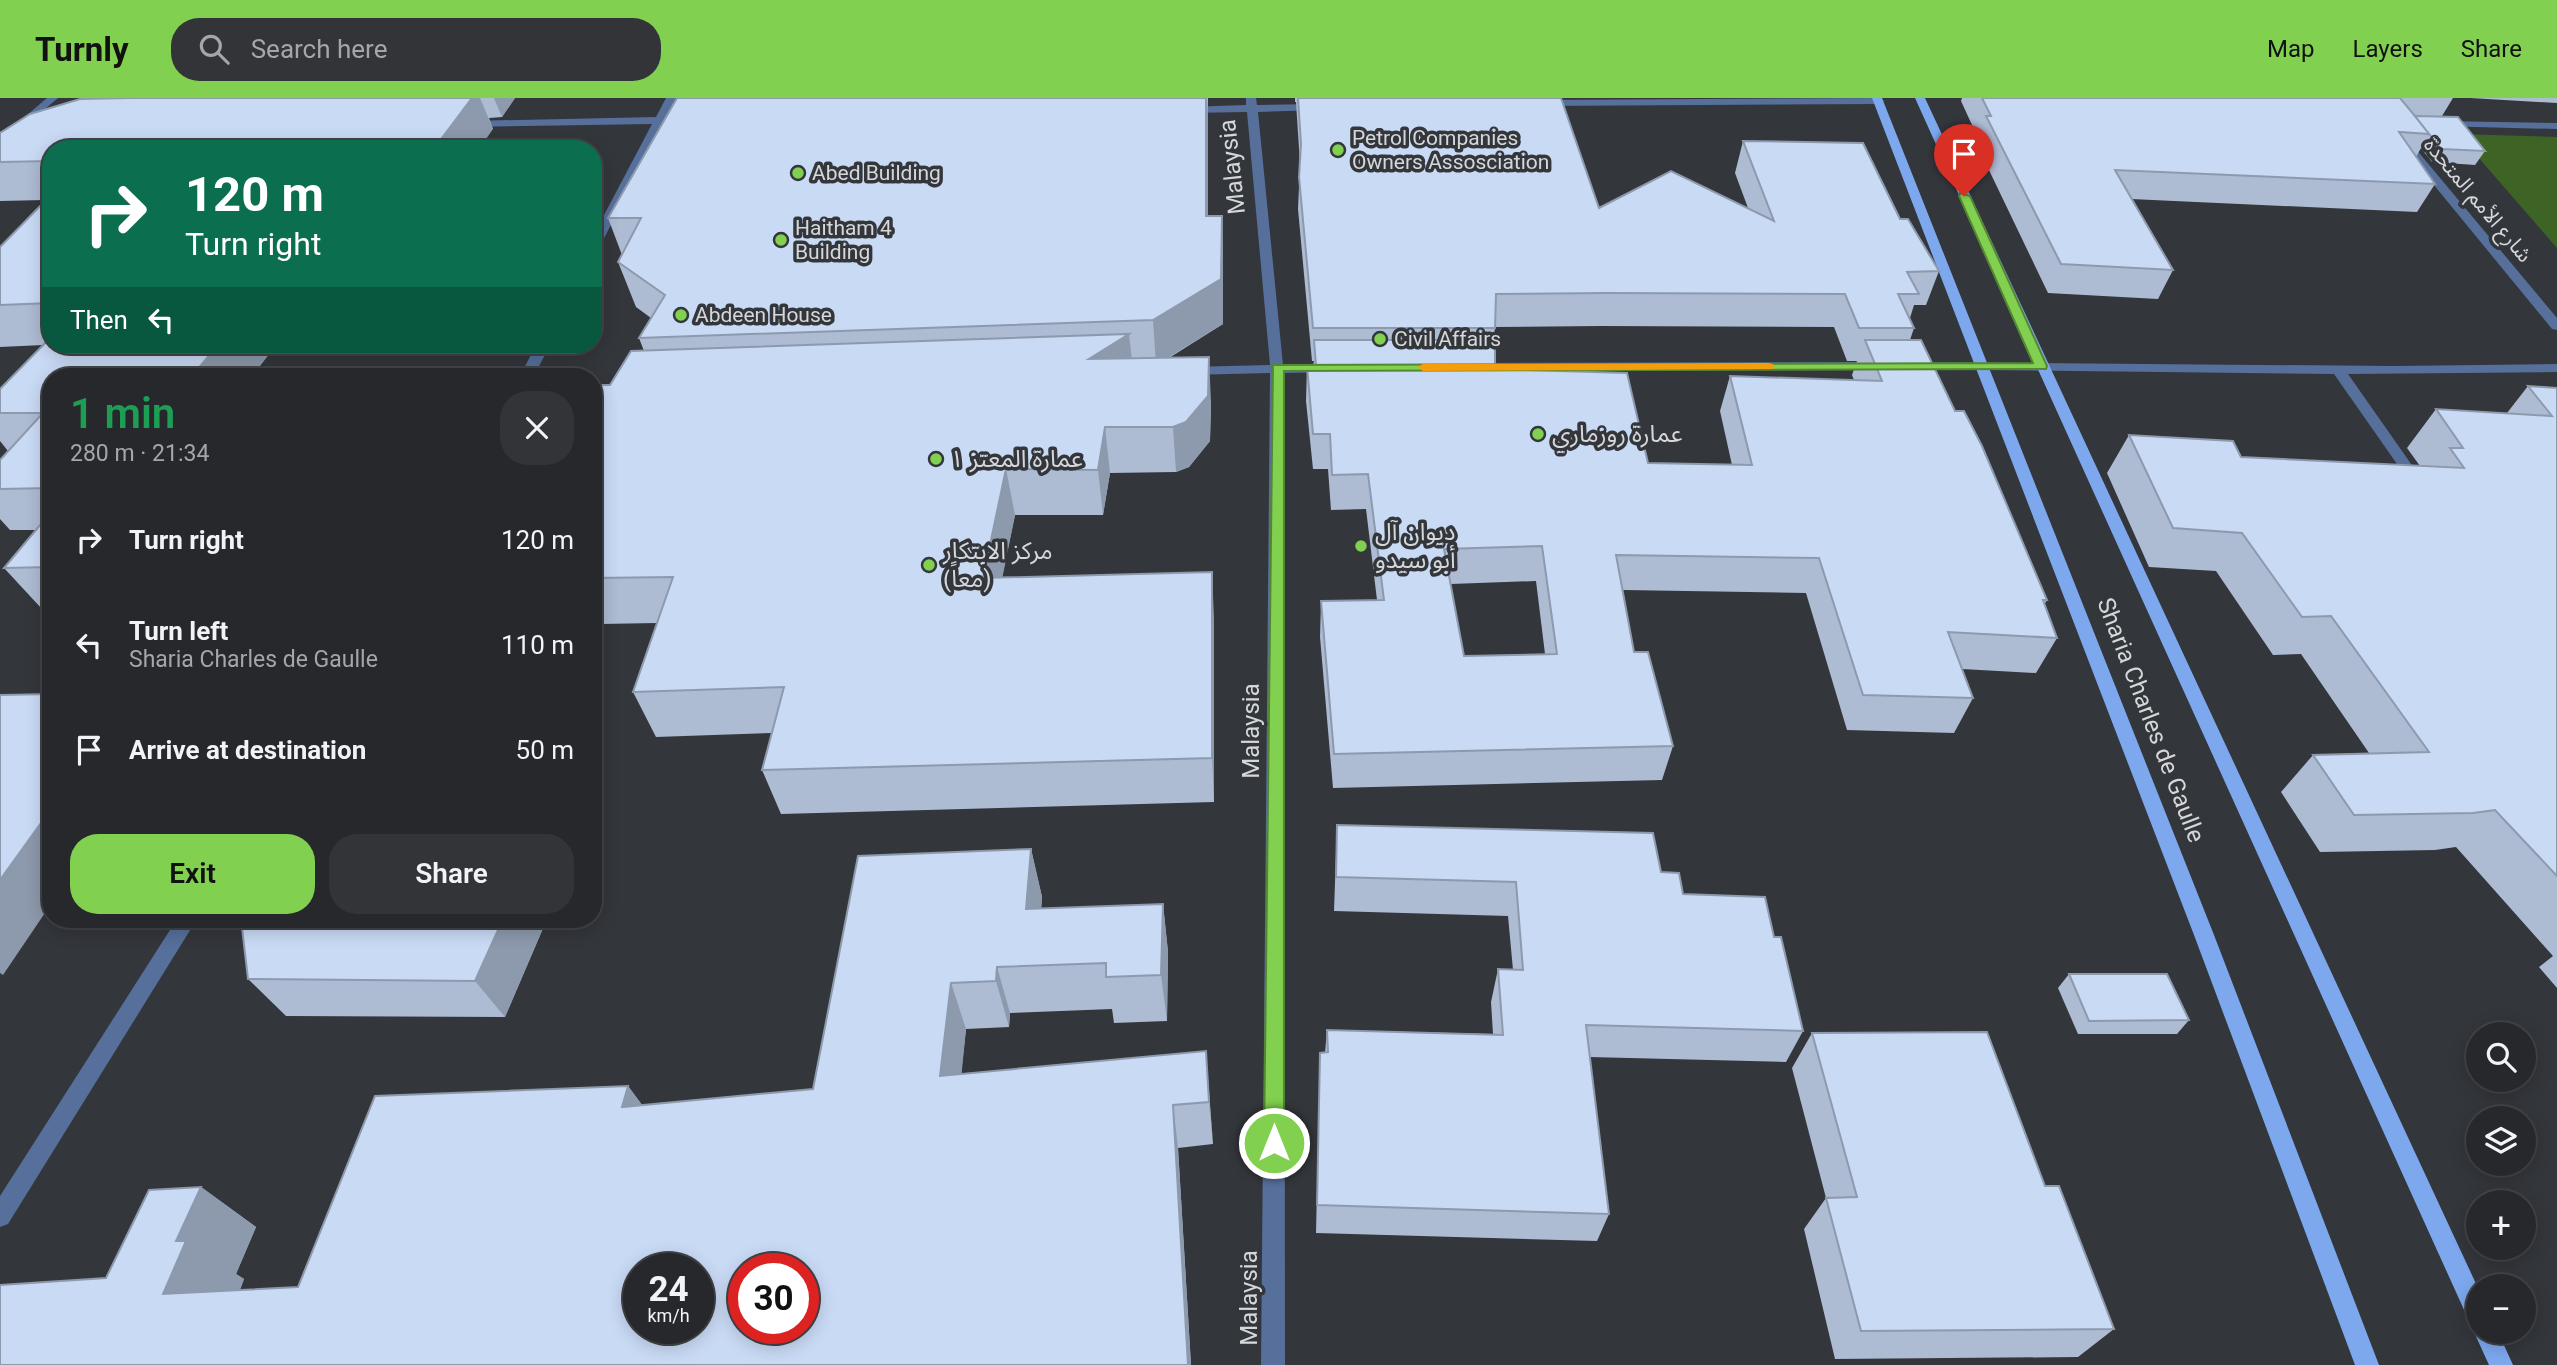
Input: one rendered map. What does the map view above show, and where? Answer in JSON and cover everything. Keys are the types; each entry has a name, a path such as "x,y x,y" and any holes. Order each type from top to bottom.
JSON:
{"main road":[{"name":"Sharia Charles de Gaulle","path":"1920,98 2466,1289"},
{"name":"Sharia Charles de Gaulle","path":"1878,100 2204,935 2367,1365"},
{"path":"2491,1344 2501,1365"}],"street":[{"path":"0,144 53,98"},
{"path":"602,231 671,98"},
{"path":"1533,103 1878,100"},
{"path":"1168,110 1250,103 1331,107"},
{"name":"Malaysia","path":"1250,103 1277,368 1273,1365"},
{"path":"453,125 701,120"},
{"name":"شارع الأمم المتحدة","path":"2389,124 2557,326"},
{"path":"2428,124 2557,126"},
{"path":"0,133 27,132"},
{"path":"1457,367 2557,368"},
{"path":"1180,371 1346,368"},
{"path":"2337,368 2416,481"},
{"path":"0,1216 181,928"}],"green space":[{"path":"2458,134 2557,137 2557,248"}],"building":[{"path":"472,98 440,140 42,140 42,161 0,162 0,133 30,114 80,99"},
{"path":"677,98 1206,98 1206,216 1222,216 1221,279 1153,320 639,338 665,295 618,262 641,218 608,218"},
{"path":"1298,98 1561,98 1599,208 1671,171 1774,221 1743,141 1863,143 1900,219 1908,219 1939,271 1907,272 1919,294 1898,294 1914,328 1859,328 1845,294 1608,293 1496,294 1495,328 1313,328 1299,177 1301,144"},
{"path":"1982,98 2400,98 2430,134 2399,132 2435,184 2115,170 2173,270 2061,264 1986,116 1991,116"},
{"path":"2415,116 2458,117 2485,151 2441,149"},
{"path":"42,204 42,303 0,305 0,247"},
{"path":"1129,334 1089,359 1209,357 1208,396 1186,422 1173,427 1105,427 1098,470 1006,469 983,578 1212,572 1212,758 762,770 784,687 633,692 673,577 602,578 602,385 610,385 631,351"},
{"path":"1314,340 1495,340 1495,369 1627,373 1648,463 1752,465 1730,376 1882,381 1865,340 1921,340 1955,411 1964,411 1982,446 2047,600 2043,600 2057,638 1948,632 1973,698 1863,695 1819,558 1616,555 1634,652 1648,652 1673,746 1334,754 1321,601 1384,600 1368,474 1332,475 1330,434 1313,434 1307,366 1316,366","holes":["1542,546 1557,654 1464,656 1444,549"]},
{"path":"42,346 42,354 210,354 199,368 42,368 42,413 0,413 0,389"},
{"path":"2528,386 2557,388 2557,876 2495,810 2473,813 2354,815 2313,755 2429,752 2331,616 2302,617 2242,533 2173,528 2129,435 2233,441 2241,457 2464,468 2450,448 2463,448 2436,409 2552,416"},
{"path":"42,414 42,488 0,489 0,460"},
{"path":"42,523 42,567 4,568"},
{"path":"42,694 42,822 0,880 0,695"},
{"path":"1337,825 1653,833 1661,872 1679,873 1683,894 1765,897 1774,937 1781,937 1803,1031 1586,1025 1609,1214 1317,1205 1320,1053 1328,1052 1327,1030 1503,1035 1498,969 1523,970 1516,882 1336,877"},
{"path":"1031,849 1026,909 1163,904 1161,975 1106,977 1106,963 997,967 996,981 951,983 940,1076 1206,1051 1209,1102 1173,1105 1188,1365 0,1365 0,1285 106,1278 149,1190 201,1187 176,1241 186,1241 163,1294 298,1287 375,1096 628,1086 622,1107 813,1089 858,856"},
{"path":"242,928 499,928 475,981 248,979"},
{"path":"2069,974 2167,974 2189,1020 2089,1021"},
{"path":"1987,1032 2045,1186 2059,1186 2114,1329 1861,1331 1826,1198 1857,1197 1812,1033"}],"slow traffic":[{"path":"1423,367 1768,367"}],"place":[{"name":"Petrol Companies Owners Assosciation","path":"1338,150"},
{"name":"Abed Building","path":"798,173"},
{"name":"Haitham 4 Building","path":"781,240"},
{"name":"Abdeen House","path":"681,315"},
{"name":"Civil Affairs","path":"1380,339"},
{"name":"عمارة روزماري","path":"1538,434"},
{"name":"عمارة المعتز ١","path":"936,459"},
{"name":"ديوان آل أبو سيدو","path":"1361,546"},
{"name":"مركز الابتكار (معاً)","path":"929,565"}],"route":[{"path":"1274,1143 1277,368 2041,366 1964,196"}]}
